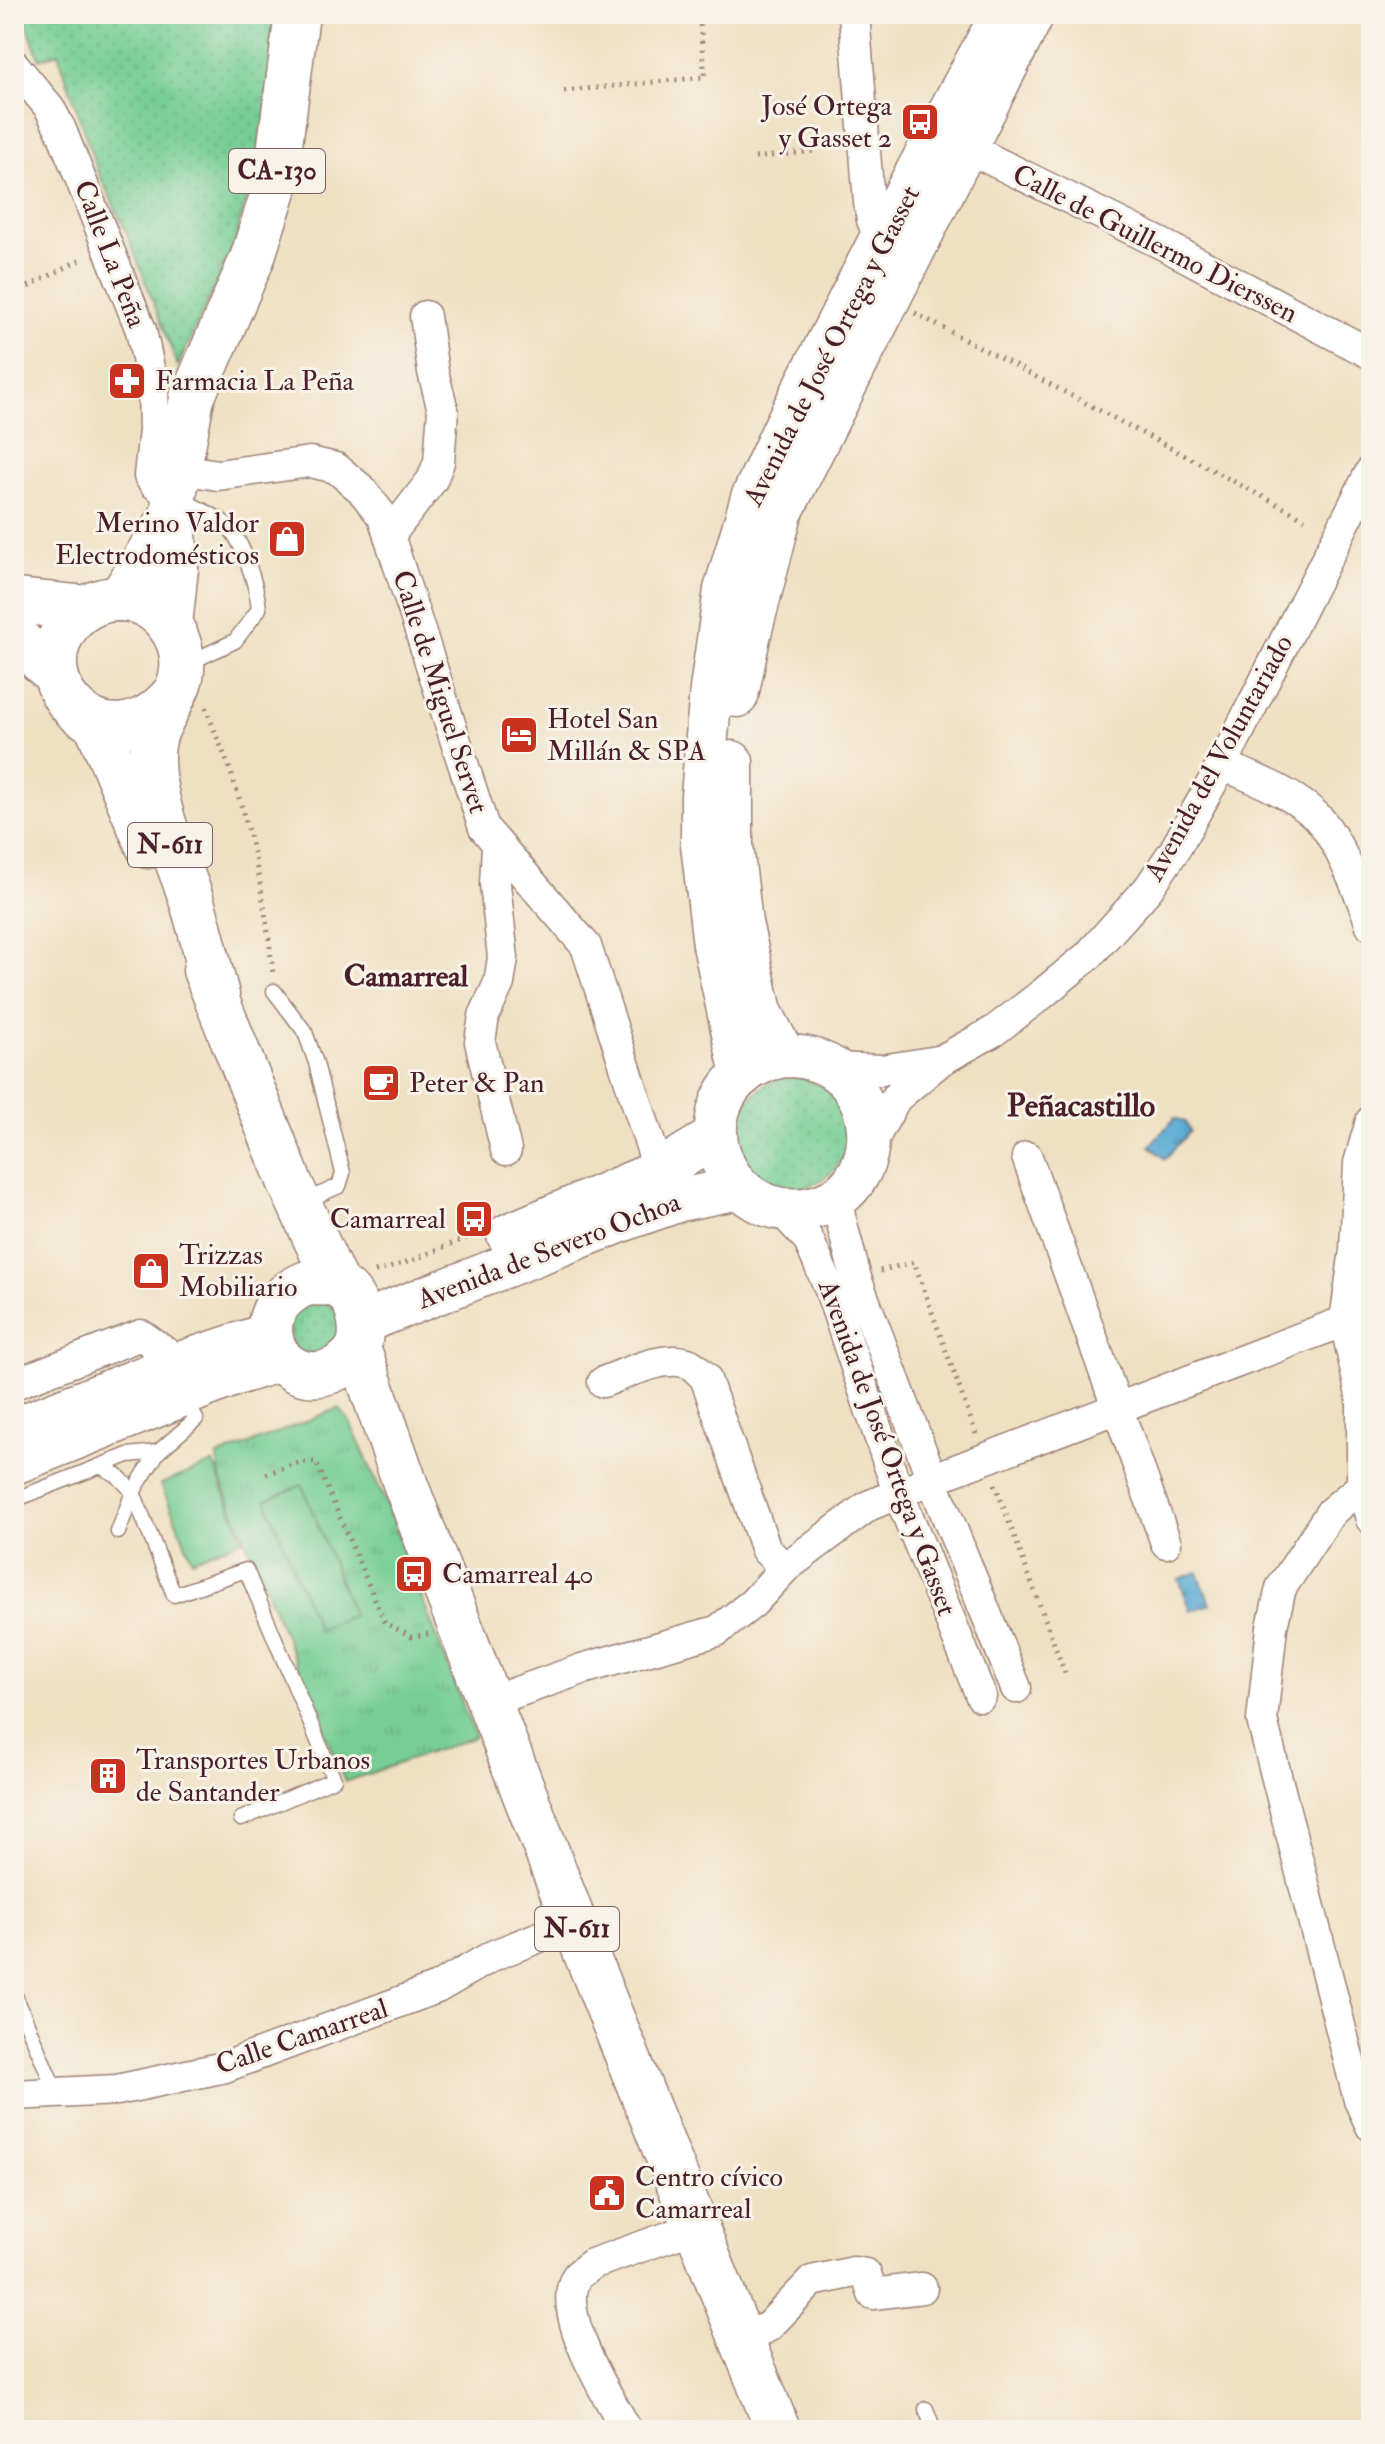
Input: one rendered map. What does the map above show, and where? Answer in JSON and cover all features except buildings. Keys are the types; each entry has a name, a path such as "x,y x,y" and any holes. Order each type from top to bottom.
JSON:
{"main road":[{"name":"CA-130","path":"181,660 176,493 194,392 252,259 274,190 297,14"},
{"name":"Avenida de José Ortega y Gasset","path":"784,1056 761,1012 735,886 731,796 736,700 749,637 781,513 952,141 1002,14"},
{"name":"Avenida de José Ortega y Gasset","path":"742,1075 714,945 702,844 702,796 711,689 725,590 752,498 786,424 880,240 952,141 1033,14"},
{"name":"CA-130","path":"103,603 139,572 176,493"},
{"path":"14,601 139,602 156,611 181,660 160,711 141,723 118,727 96,723"},
{"path":"56,675 55,655 61,636 71,620 103,603"},
{"name":"N-611","path":"14,636 56,675 63,695 77,712 96,723 164,883 217,995 299,1204 352,1313 383,1425 575,1923 778,2430"},
{"name":"N-611","path":"181,660 155,734 152,763 169,842 188,891 217,995"},
{"path":"784,1056 809,1058 834,1068 851,1083 863,1103 869,1126 868,1149 855,1179 836,1201 806,1209 780,1209 758,1202 739,1188 722,1165 716,1136 722,1101 742,1075 761,1062 784,1056"},
{"name":"Avenida de Severo Ochoa","path":"352,1313 425,1269 659,1171 716,1136"},
{"name":"Avenida de Severo Ochoa","path":"352,1313 680,1200 739,1188"},
{"name":"N-611","path":"299,1204 291,1290 278,1301 270,1317 275,1347 299,1373 322,1375 383,1425"},
{"path":"291,1290 307,1283 352,1313 343,1366 322,1375"},
{"path":"14,1463 134,1398 275,1347"},
{"path":"14,1429 134,1398"}],"street":[{"path":"854,14 869,202 880,240"},
{"name":"Calle La Peña","path":"14,65 49,107 141,330 153,387 154,430 149,476 155,484 176,493"},
{"name":"Calle de Guillermo Dierssen","path":"952,141 1162,244 1371,354"},
{"name":"Calle de Miguel Servet","path":"389,536 432,480 439,462 443,410 433,372 425,316"},
{"name":"Calle de Miguel Servet","path":"176,493 218,475 310,462 336,468 361,489 376,507 383,517 484,828 586,946 659,1171"},
{"name":"Avenida del Voluntariado","path":"868,1149 896,1098 940,1061 994,1031 1088,956 1148,889 1174,851 1222,765 1371,471"},
{"path":"1222,765 1265,782 1319,819 1334,843 1371,925"},
{"name":"Calle de Miguel Servet","path":"497,846 495,884 503,958 499,983 484,1016 480,1042 506,1150"},
{"name":"Avenida del Voluntariado","path":"834,1068 881,1070 940,1061"},
{"path":"1371,1121 1359,1163 1355,1250 1362,1400 1362,1486 1371,1519"},
{"path":"1027,1157 1166,1543"},
{"name":"Avenida de José Ortega y Gasset","path":"836,1201 856,1278 1016,1688"},
{"name":"Avenida de José Ortega y Gasset","path":"780,1209 808,1239 829,1287 898,1492 981,1696"},
{"path":"489,1702 582,1669 717,1631 753,1603 785,1568 868,1506 1358,1314"},
{"path":"14,1384 141,1335 182,1379"},
{"path":"603,1382 653,1364 672,1362 689,1364 705,1377 766,1550 785,1568"},
{"path":"1362,1486 1331,1512 1281,1588 1272,1627 1262,1720 1359,2100 1371,2126"},
{"name":"Calle Camarreal","path":"14,2095 117,2090 225,2067 437,1988 494,1955 575,1923"},
{"path":"627,2430 578,2333 572,2311 572,2290 578,2275 592,2264 697,2227"},
{"path":"742,2342 769,2326 812,2281 854,2272 866,2274 873,2294 922,2288"}],"lane":[{"path":"176,493 227,524 249,564 259,609 235,641 181,660"},
{"path":"274,991 305,1032 343,1173 339,1186 299,1204"},
{"path":"118,1532 133,1492 158,1452 196,1419 182,1379"},
{"path":"14,1500 128,1455 158,1452"},
{"path":"100,1466 117,1475 133,1492 174,1595 246,1570 334,1779 241,1819"},
{"path":"14,1993 54,2094"},
{"path":"926,2409 934,2430"}],"path":[{"path":"564,91 705,77 699,14"},
{"path":"755,158 814,151"},
{"path":"14,294 108,246"},
{"path":"911,311 1305,519"},
{"path":"181,660 203,697 216,739 234,780 258,876 274,991"},
{"path":"266,1474 301,1462 316,1462 385,1623 412,1637 461,1629"}],"green space":[{"path":"24,14 279,14 272,93 235,242 178,366 126,231 97,170 58,53 39,59"},
{"path":"793,1078 814,1082 832,1094 844,1112 848,1133 844,1154 832,1172 814,1184 793,1188 772,1184 754,1172 742,1154 738,1133 742,1112 754,1094 772,1082"},
{"path":"316,1299 337,1308 345,1330 326,1357 294,1350 288,1317"},
{"path":"339,1408 350,1422 384,1499 475,1737 345,1782 220,1478 217,1457"},
{"path":"213,1463 243,1539 192,1560 161,1484"},
{"path":"302,1485 353,1615 318,1630 266,1500"}],"water":[{"path":"1175,1118 1185,1122 1190,1131 1165,1159 1150,1146"},
{"path":"1198,1572 1210,1604 1191,1611 1179,1579"}],"place":[{"name":"José Ortega y Gasset 2","path":"920,122"},
{"name":"Farmacia La Peña","path":"127,381"},
{"name":"Merino Valdor Electrodomésticos","path":"287,539"},
{"name":"Hotel San Millán & SPA","path":"519,735"},
{"name":"Peter & Pan","path":"381,1083"},
{"name":"Camarreal","path":"474,1219"},
{"name":"Trizzas Mobiliario","path":"151,1271"},
{"name":"Camarreal 40","path":"414,1574"},
{"name":"Transportes Urbanos de Santander","path":"108,1776"},
{"name":"Centro cívico Camarreal","path":"607,2193"}],"district":[{"name":"Camarreal","path":"406,976"},
{"name":"Peñacastillo","path":"1081,1106"}]}
